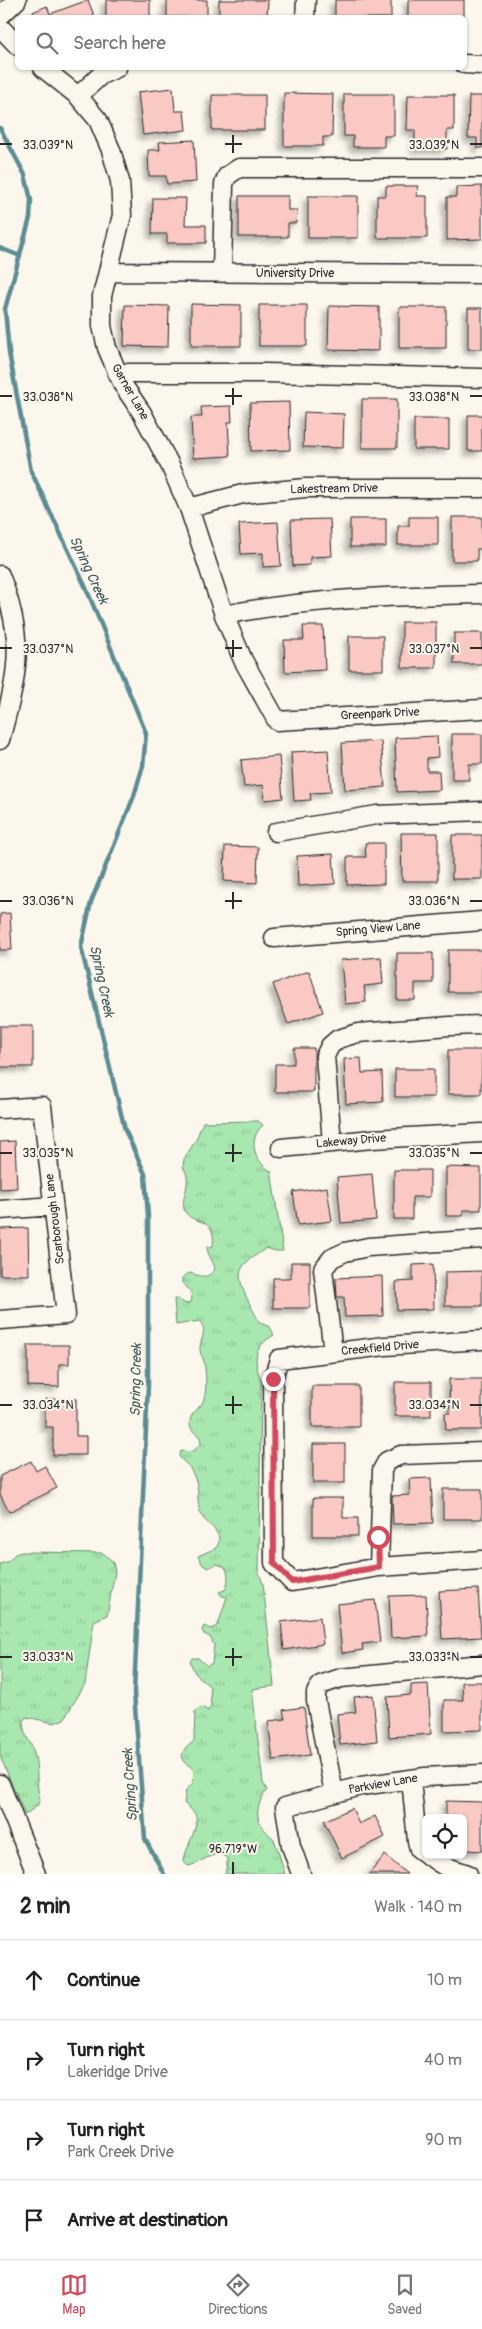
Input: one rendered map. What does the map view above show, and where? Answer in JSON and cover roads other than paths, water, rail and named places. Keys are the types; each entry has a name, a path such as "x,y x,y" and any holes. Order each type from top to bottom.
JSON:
{"street":[{"path":"0,16 17,0"},
{"path":"305,15 306,0"},
{"path":"0,27 15,43"},
{"path":"467,64 482,65"},
{"name":"Garner Lane","path":"46,70 78,96 98,120 111,150 120,181 122,215 102,296 102,326 107,348 118,373 170,466 189,508 224,615 242,660 277,721"},
{"path":"78,96 101,75 112,70"},
{"path":"222,272 224,184 227,176 239,168 482,168"},
{"name":"University Drive","path":"109,272 482,274"},
{"path":"118,373 265,373 482,378"},
{"name":"Lakestream Drive","path":"189,508 243,494 305,488 482,488"},
{"path":"0,575 11,603 15,625 17,663 13,690 0,740"},
{"path":"224,615 252,609 352,600 482,594"},
{"name":"Greenpark Drive","path":"277,721 482,709"},
{"path":"276,832 377,815 482,811"},
{"name":"Spring View Lane","path":"274,938 482,921"},
{"path":"332,1143 325,1056 330,1046 338,1038 358,1033 450,1026 482,1026"},
{"name":"Scarborough Lane","path":"0,1109 42,1106 66,1315 0,1320"},
{"name":"Lakeway Drive","path":"281,1148 482,1133"},
{"path":"0,1210 53,1206"},
{"path":"333,1352 324,1269 332,1258 345,1252 368,1247 482,1239"},
{"name":"Creekfield Drive","path":"379,1567 292,1582 274,1563 273,1379 279,1359 385,1346 482,1340"},
{"path":"482,1452 401,1455 387,1461 382,1470 379,1567 482,1560"},
{"path":"334,1794 316,1701 316,1693 320,1685 341,1678 482,1664"},
{"name":"Parkview Lane","path":"300,1874 291,1846 286,1807 361,1786 411,1779 482,1774"},
{"path":"411,1779 417,1841 419,1849 422,1852"},
{"path":"0,1784 8,1825 36,1874"},
{"path":"433,1859 444,1866 468,1874"}],"waterway":[{"name":"Spring Creek","path":"0,128 25,175 31,200 30,218 5,309 9,353 31,471 86,588 146,733 143,766 134,796 91,902 81,947 125,1130 145,1174 148,1217 148,1385 134,1693 145,1839 164,1874"},
{"path":"0,248 20,256"}]}
